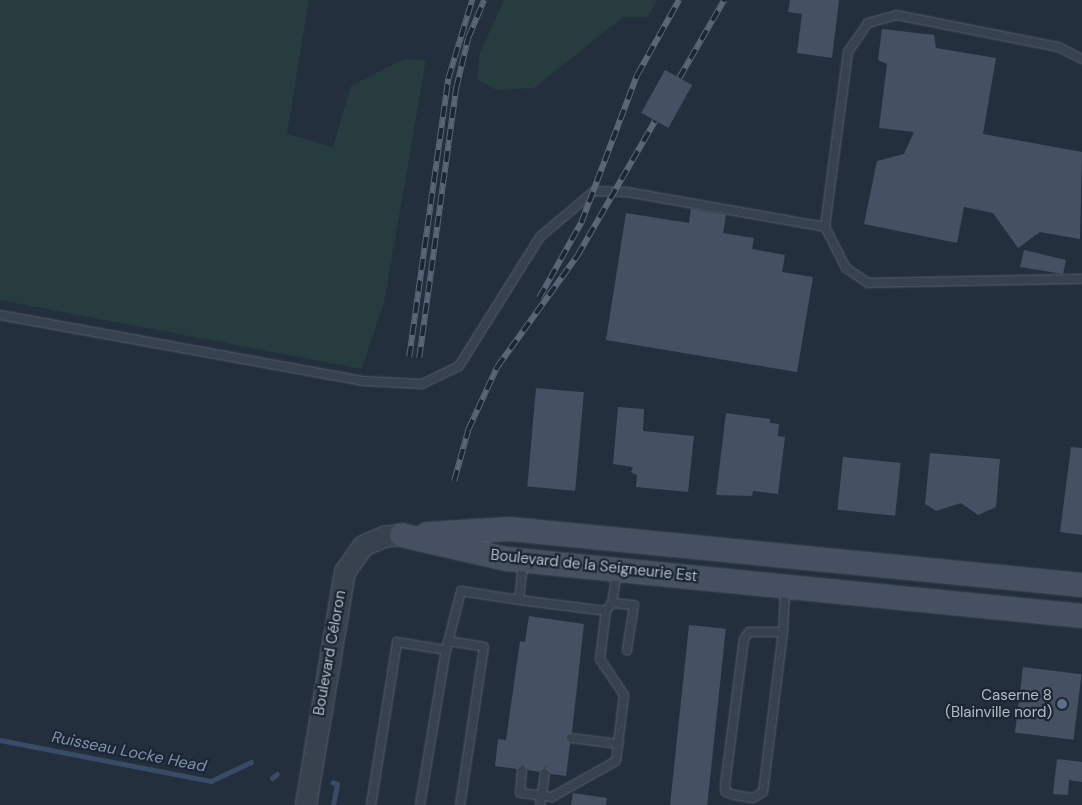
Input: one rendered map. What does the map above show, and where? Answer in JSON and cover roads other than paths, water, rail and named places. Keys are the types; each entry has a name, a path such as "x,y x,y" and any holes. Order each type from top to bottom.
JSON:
{"main road":[{"name":"Boulevard de la Seigneurie Est","path":"401,535 510,529 1082,585"},
{"name":"Boulevard de la Seigneurie Est","path":"401,535 523,561 617,570 793,593 852,593 1082,616"},
{"path":"617,570 620,540"},
{"path":"793,593 804,558"},
{"path":"852,593 855,564"},
{"path":"965,604 968,574"},
{"path":"1009,608 1013,578"}],"street":[{"name":"Boulevard Céloron","path":"306,805 345,572 363,546 384,537 401,535"}],"lane":[{"path":"1082,59 1058,48 897,15 868,23 848,52 825,227 846,268 868,283 1082,279"},
{"path":"0,316 364,381 422,384 459,366 540,237 594,191 627,192 825,227"},
{"path":"519,600 523,561"},
{"path":"522,770 520,793 557,796 585,777 612,766 619,744 624,695 600,659 606,611 612,603 617,570"},
{"path":"420,805 446,650 462,591 606,611"},
{"path":"783,632 749,632 744,639 725,785 726,792 734,795 753,798 763,792 783,632 793,593"},
{"path":"612,603 634,605 627,650"},
{"path":"371,805 397,642 446,650"},
{"path":"448,642 484,647 460,805"},
{"path":"571,738 619,744"},
{"path":"540,805 545,773"}],"waterway":[{"name":"Ruisseau Locke Head","path":"0,740 211,781 251,762"},
{"name":"Ruisseau Locke Head","path":"272,778 277,774"},
{"name":"Ruisseau Locke Head","path":"333,783 337,784 333,805"}],"railway":[{"path":"409,357 448,79 472,0"},
{"path":"419,358 456,88 468,38 484,0"},
{"path":"539,298 581,223 637,75 679,0"},
{"path":"679,78 724,0"},
{"path":"454,481 468,430 497,367 577,256 655,121"}],"place":[{"name":"Caserne 8 (Blainville nord)","path":"1062,704"}]}
